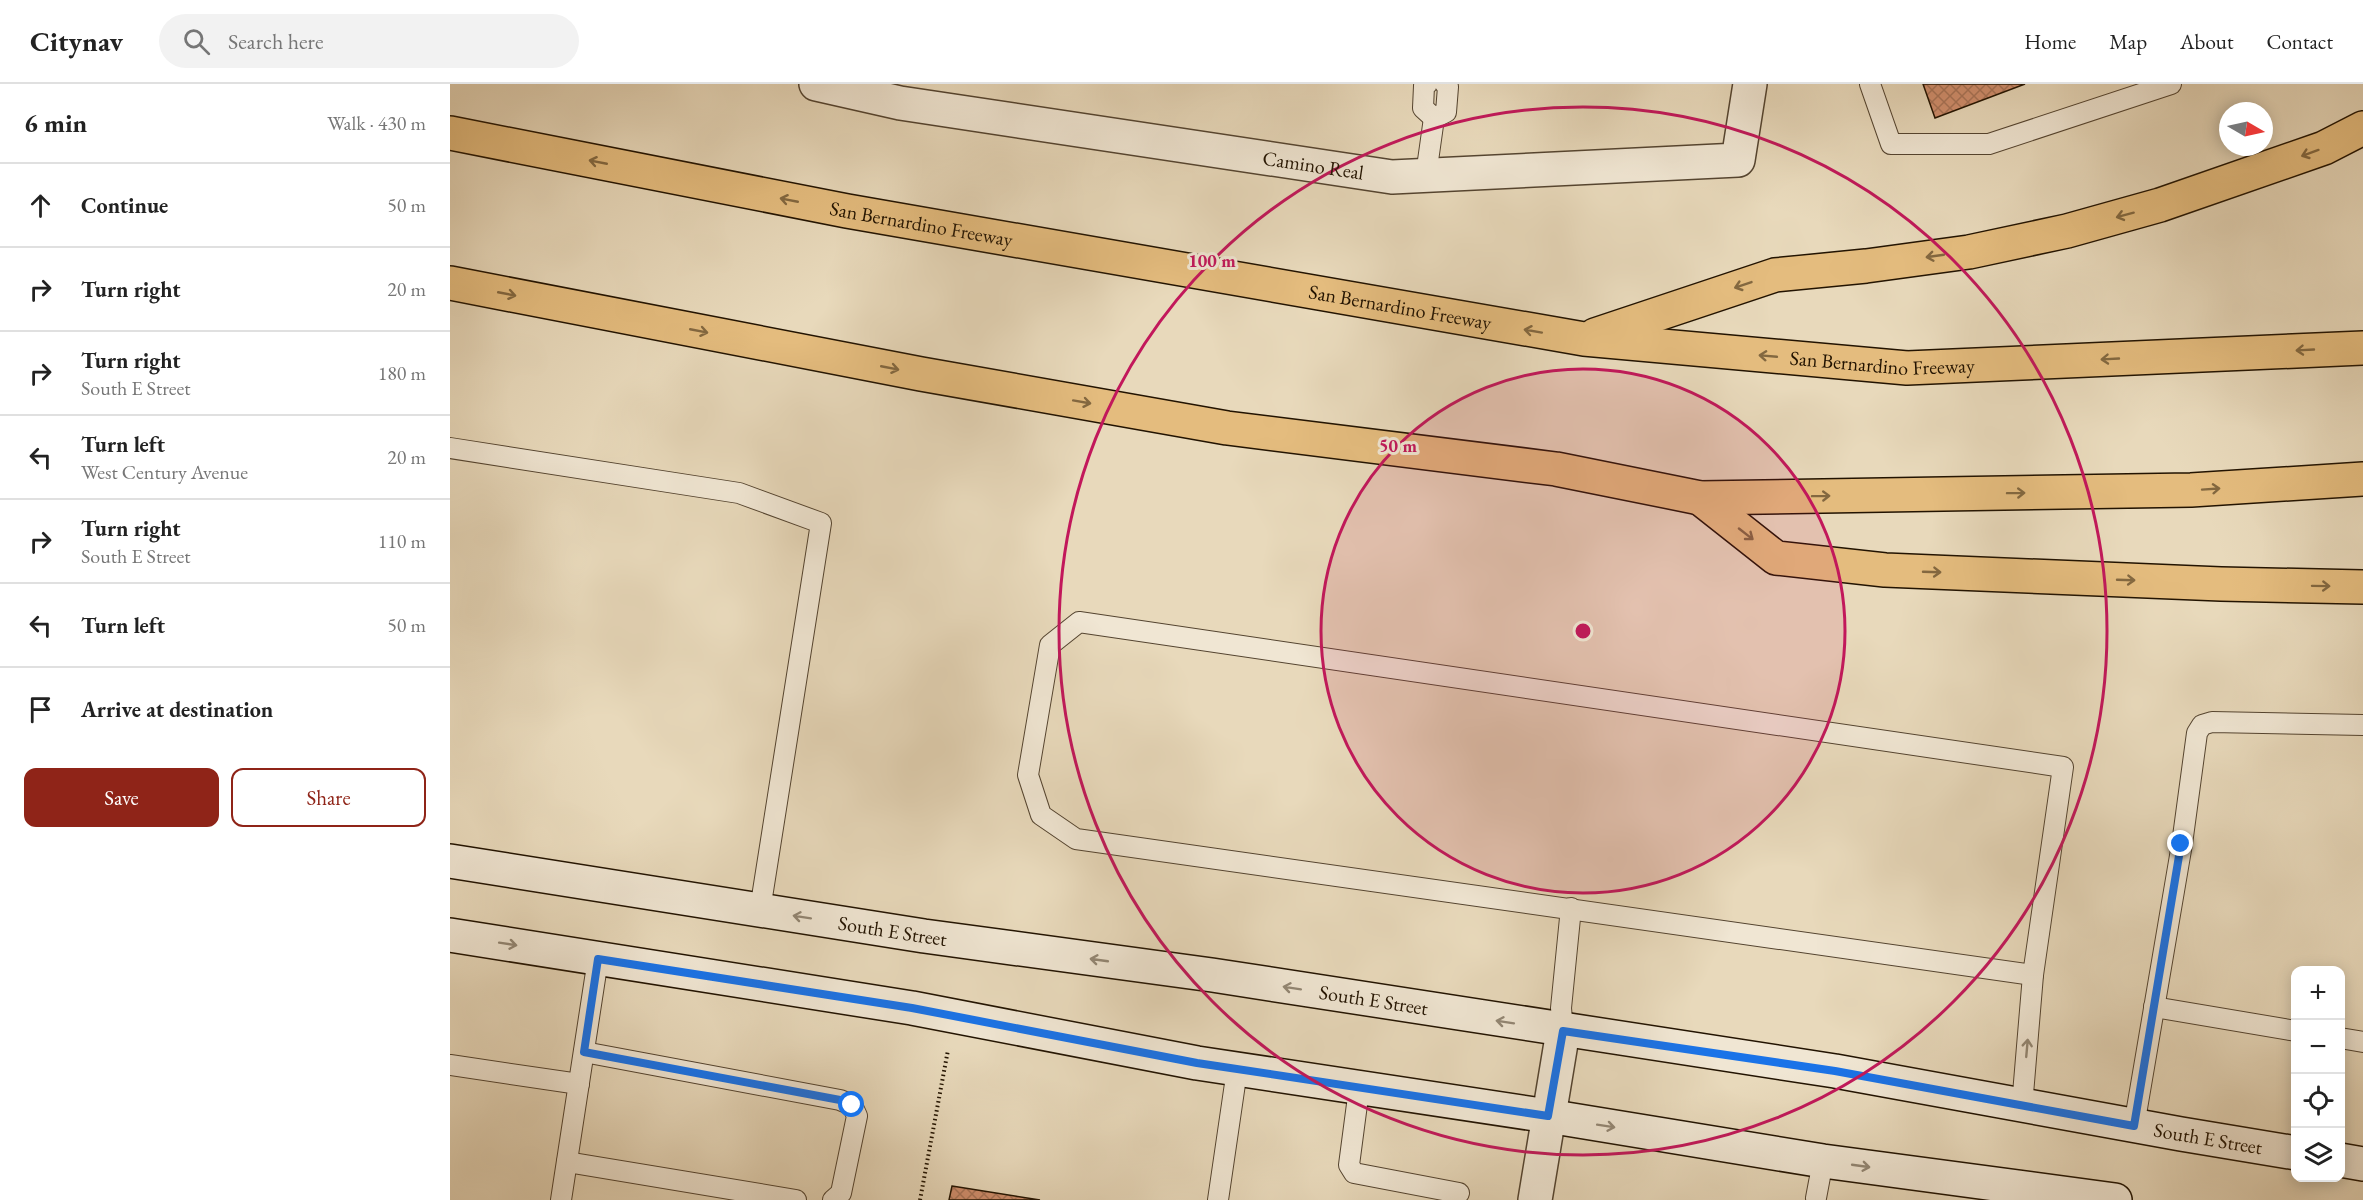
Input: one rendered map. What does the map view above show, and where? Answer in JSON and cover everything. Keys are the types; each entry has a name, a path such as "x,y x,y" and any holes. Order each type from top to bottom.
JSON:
{"highway":[{"path":"1584,339 1774,275 1866,266 1969,252 2067,231 2160,206 2324,148 2363,128"},
{"name":"San Bernardino Freeway","path":"450,133 847,211 1584,339 1907,368 2363,348"},
{"path":"450,283 921,374 1227,428 1556,469 1700,498 2190,490 2363,479"},
{"path":"1700,498 1776,558 1885,570 2222,584 2363,587"}],"main road":[{"name":"Camino Real","path":"816,84 902,93 1392,177 1738,160 1750,84"},
{"name":"South E Street","path":"450,861 924,936 1212,975 1563,1031 1835,1071 2291,1152"},
{"path":"450,935 954,1017 1237,1070 2058,1196 2115,1200"},
{"path":"1535,1200 1563,1031"},
{"path":"2345,1161 2363,1164"}],"lane":[{"path":"1428,84 1424,86 1423,108 1434,118"},
{"path":"1434,118 1446,112 1448,87 1445,84"},
{"path":"1870,84 1891,144 1989,144 2171,84"},
{"path":"1425,175 1434,118"},
{"path":"450,448 739,493 821,523 760,910"},
{"path":"2022,1106 2033,975 2063,767 1079,622 1050,645 1028,775 1041,815 1076,839 2033,975"},
{"path":"2134,1126 2197,733 2202,725 2212,722 2363,725"},
{"path":"1563,1031 1561,1008 1571,908"},
{"path":"561,1200 598,959"},
{"path":"2154,1007 2291,1030"},
{"path":"2345,1039 2363,1042"},
{"path":"584,1052 840,1100 852,1105 857,1116 841,1193 833,1200"},
{"path":"450,1065 579,1084"},
{"path":"1218,1200 1237,1070"},
{"path":"1359,1089 1349,1165 1354,1173 1459,1192"},
{"path":"1816,1198 1823,1161"},
{"path":"567,1162 796,1200"}],"path":[{"path":"920,1200 954,1017"}],"building":[{"path":"1923,84 2025,84 1935,118"},
{"path":"952,1186 1040,1200 949,1200"}],"route":[{"path":"852,1105 840,1100 584,1052 598,959 912,1008 1197,1063 1548,1116 1563,1031 1835,1071 2134,1126 2181,844"}]}
